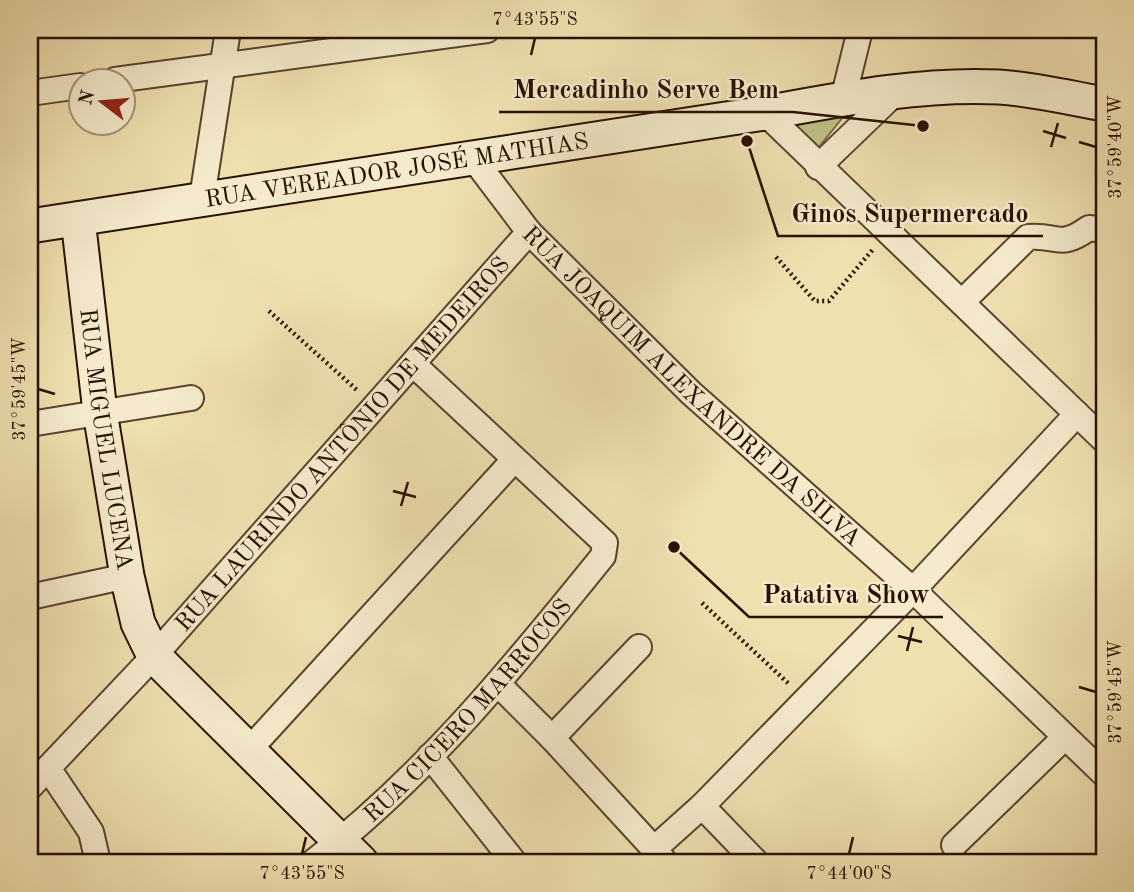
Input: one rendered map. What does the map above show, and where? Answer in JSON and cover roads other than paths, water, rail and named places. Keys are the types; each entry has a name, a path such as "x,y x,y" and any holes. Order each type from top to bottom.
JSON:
{"street":[{"path":"202,198 228,30"},
{"path":"136,77 487,30"},
{"path":"843,99 860,30"},
{"name":"RUA VEREADOR JOSÉ MATHIAS","path":"30,226 843,99 934,88 1000,87 1104,104"},
{"path":"30,93 66,88"},
{"path":"818,167 895,93"},
{"path":"765,113 1104,440"},
{"name":"RUA JOAQUIM ALEXANDRE DA SILVA","path":"473,158 529,232 691,393 913,590 1104,774"},
{"name":"RUA MIGUEL LUCENA","path":"78,219 100,412 127,576 138,623 154,656 350,852"},
{"path":"962,302 1027,237 1042,236 1055,242 1072,240 1089,228 1104,230"},
{"name":"RUA LAURINDO ANTÔNIO DE MEDEIROS","path":"30,787 154,656 529,232"},
{"path":"249,750 513,461 413,364"},
{"path":"30,424 191,398"},
{"path":"499,685 552,738 659,856 702,806 913,590 1077,414"},
{"name":"RUA CICERO MARROCOS","path":"313,862 350,852 430,756 499,685 603,556 605,543 513,461"},
{"path":"30,597 127,576"},
{"path":"552,738 639,647"},
{"path":"954,845 1065,737"},
{"path":"430,756 514,862"},
{"path":"48,768 90,832 98,862"},
{"path":"702,806 756,862"}],"place":[{"name":"Mercadinho Serve Bem","path":"923,126"},
{"name":"Ginos Supermercado","path":"747,141"},
{"name":"Patativa Show","path":"674,547"}]}
